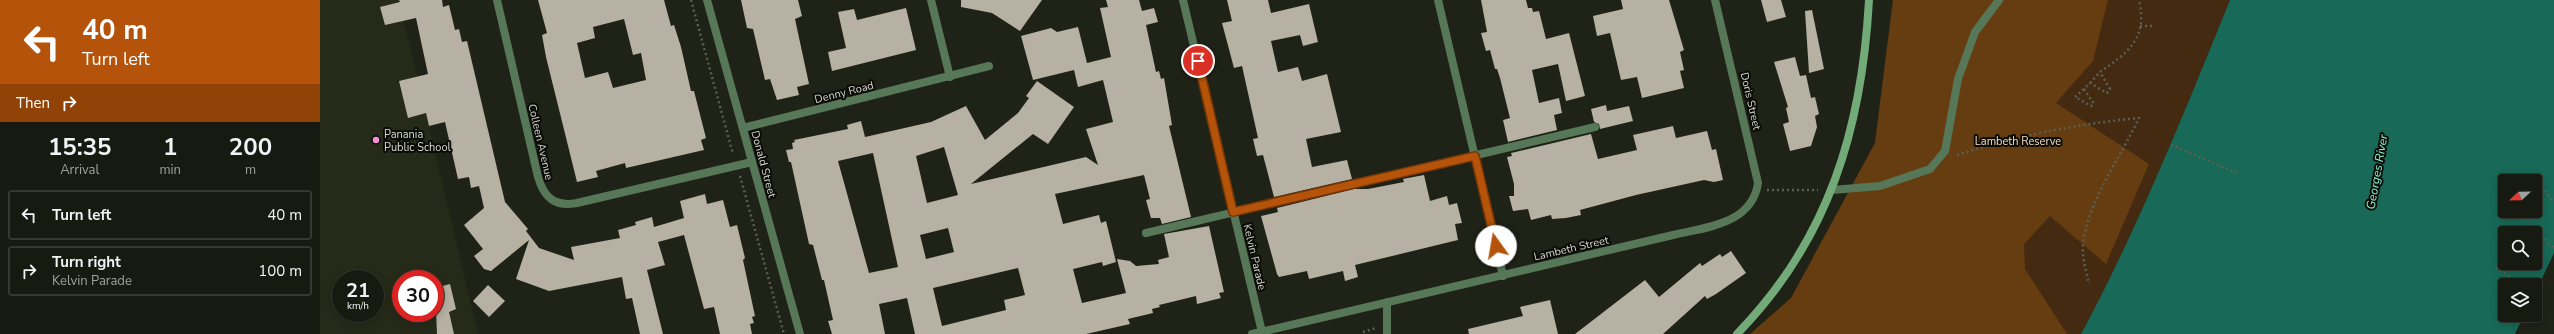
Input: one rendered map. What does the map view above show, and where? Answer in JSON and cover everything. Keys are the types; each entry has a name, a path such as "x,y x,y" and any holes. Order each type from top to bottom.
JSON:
{"main road":[{"path":"1737,334 1757,312 1789,269 1813,231 1832,190 1847,148 1858,101 1869,0"}],"street":[{"name":"Colleen Avenue","path":"497,0 538,178 545,195 551,200 558,204 572,204 752,162"},
{"name":"Donald Street","path":"707,0 800,334"},
{"path":"931,0 950,77"},
{"name":"Kelvin Parade","path":"1183,0 1262,332"},
{"path":"1438,0 1503,276"},
{"name":"Doris Street","path":"1715,0 1757,174 1757,190 1750,205"},
{"path":"1832,190 1880,186 1930,169 1945,151 1958,79 1975,32 1999,0"},
{"name":"Denny Road","path":"743,128 989,66"},
{"path":"1146,233 1595,127"},
{"name":"Lambeth Street","path":"1252,334 1503,276 1717,224 1736,217 1750,205"},
{"path":"1386,302 1387,334"}],"path":[{"path":"2084,89 2094,104 2092,106 2075,97 2100,72 2132,48 2140,26 2139,0"},
{"path":"2140,26 2153,26"},
{"path":"2090,83 2107,93 2110,89 2100,72"},
{"path":"1950,157 1994,143 2047,132 2101,122 2138,118 2107,180 2086,231 2083,258 2089,284"},
{"path":"2171,145 2237,173"},
{"path":"2542,188 2554,202"},
{"path":"1757,190 1832,190"},
{"path":"2524,218 2554,248"},
{"path":"2496,267 2511,278"}],"shaded area":[{"name":"Panania Public School","path":"320,0 399,0 478,334 320,334"}],"green space":[{"name":"Lambeth Reserve","path":"1893,0 2230,0 2142,211 2081,334 1750,334 1791,298 1875,143"},
{"name":"Lambeth Reserve","path":"1893,0 2108,0 2093,61 2056,103 2149,164 2106,264 2050,216 2024,244 2025,269 2067,334 1750,334 1791,298 1875,143"}],"water":[{"name":"Georges River","path":"2230,0 2554,0 2554,253 2542,278 2498,278 2498,322 2521,322 2515,334 2081,334 2142,211"}],"building":[{"path":"399,0 442,0 443,7 449,5 455,30 459,29 462,42 467,41 505,202 528,229 526,231 539,248 574,260 571,247 620,238 618,230 636,225 635,222 652,217 654,227 684,218 680,201 705,194 707,204 723,200 730,227 737,225 745,258 743,260 755,316 752,317 754,323 750,324 752,334 720,334 714,307 704,309 684,235 658,242 665,265 647,270 663,334 640,334 632,298 626,299 622,277 549,291 516,279 529,240 491,271 484,269 474,256 483,249 464,225 484,208 479,186 471,188 469,177 458,179 445,122 429,126 426,113 408,118 399,81 428,74 416,18 385,25 380,7 400,2"},
{"path":"538,0 664,0 671,26 674,25 681,47 691,91 694,91 706,138 701,140 704,150 626,168 625,163 596,171 598,177 577,182 546,57 542,35 547,33","holes":["624,19 633,55 641,53 646,80 613,88 608,72 585,78 577,43 595,38 593,27"]},
{"path":"741,0 798,0 802,16 795,19 809,84 797,87 799,95 777,100 770,79 765,80 753,29 747,28"},
{"path":"961,0 1042,0 1020,31 992,13 961,7"},
{"path":"1106,0 1139,0 1142,11 1154,8 1158,22 1146,25 1156,72 1159,71 1161,79 1164,78 1172,125 1169,126 1191,217 1162,224 1160,218 1151,218 1146,200 1150,199 1144,175 1055,194 1063,224 1099,215 1101,223 1106,221 1116,262 1103,266 1102,262 1073,269 1082,303 1126,293 1117,259 1130,261 1136,266 1159,264 1158,260 1169,257 1164,234 1209,226 1224,292 1219,293 1221,298 1197,304 1196,296 1159,305 1160,307 1152,309 1153,313 1128,319 1130,324 1086,334 915,334 907,298 879,304 885,334 832,334 828,321 833,320 824,280 822,280 813,245 809,244 791,162 789,162 786,150 793,149 792,143 795,142 794,140 848,129 847,125 861,121 865,137 931,122 966,106 985,140 1018,113 1029,98 1026,96 1037,81 1074,107 1048,144 1033,134 971,184 1086,157 1098,165 1086,129 1113,122 1103,80 1078,87 1074,70 1033,80 1021,36 1051,28 1057,32 1078,27 1087,63 1111,57 1100,8 1108,7","holes":["944,147 958,195 927,203 916,156","873,153 898,267 869,273 838,161","948,228 954,252 926,259 920,235","1018,268 1025,295 1004,300 1006,310 942,326 933,288"]},
{"path":"1227,0 1268,0 1271,13 1309,4 1318,42 1303,46 1300,35 1271,41 1278,72 1298,67 1302,81 1327,74 1341,132 1306,139 1312,167 1347,160 1352,179 1274,197 1263,155 1257,156 1253,139 1258,138 1242,66 1234,68 1222,23 1232,21"},
{"path":"1481,0 1526,0 1528,8 1532,8 1533,12 1539,11 1546,39 1569,33 1585,96 1566,101 1558,64 1532,70 1539,103 1559,98 1562,113 1554,115 1557,130 1508,142 1503,120 1510,118 1497,69 1495,69 1490,50 1486,51 1481,33 1487,32"},
{"path":"1621,0 1669,0 1684,50 1680,52 1684,70 1680,71 1684,88 1642,98 1637,77 1621,80 1610,33 1597,36 1593,16 1623,9"},
{"path":"1761,0 1781,0 1786,17 1767,22"},
{"path":"906,8 916,50 832,71 828,52 846,48 838,12 854,9 857,20"},
{"path":"1812,10 1824,69 1809,73 1805,11"},
{"path":"1795,57 1800,76 1806,75 1811,98 1815,97 1819,114 1815,116 1817,127 1811,146 1790,151 1783,124 1789,122 1786,108 1788,107 1774,62"},
{"path":"1606,105 1607,111 1629,106 1633,121 1600,129 1599,124 1594,122 1591,109"},
{"path":"1673,126 1676,138 1707,131 1712,150 1716,149 1723,180 1714,182 1704,180 1636,195 1580,210 1581,215 1566,218 1552,219 1551,215 1531,220 1528,209 1513,211 1509,196 1514,196 1514,184 1507,157 1512,156 1511,153 1591,134 1598,159 1637,150 1633,135"},
{"path":"1424,175 1430,201 1447,196 1449,205 1457,203 1462,223 1455,224 1458,240 1355,265 1358,277 1345,281 1343,271 1309,279 1307,271 1279,277 1261,216 1278,212 1277,208 1354,189 1368,189 1404,182 1403,179"},
{"path":"1731,251 1746,273 1716,294 1707,299 1705,296 1663,334 1575,334 1645,280 1659,297 1700,263 1702,266 1720,254 1722,257"},
{"path":"450,284 456,309 449,312 454,334 437,334 436,322 444,322 444,286"},
{"path":"488,285 505,301 489,317 473,301"},
{"path":"1550,300 1558,334 1469,334 1468,329 1523,316 1520,307"}],"place":[{"name":"Panania Public School","path":"376,140"}],"route":[{"path":"1198,61 1233,212 1475,156 1496,246"}]}
